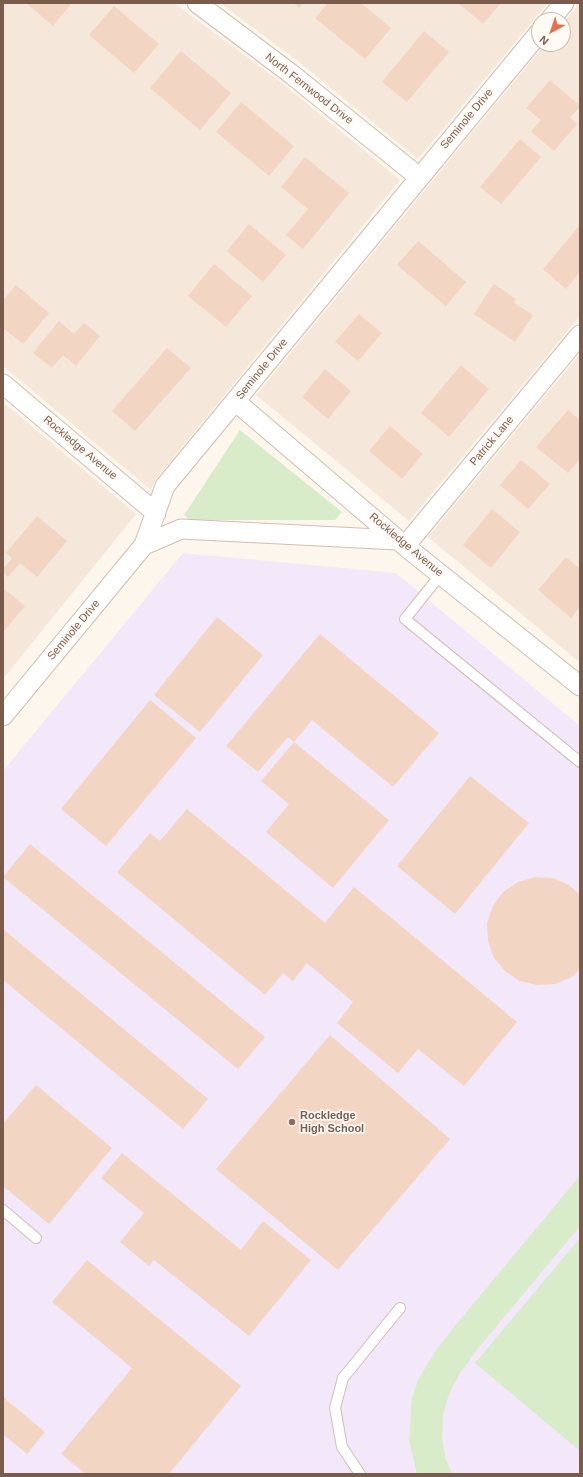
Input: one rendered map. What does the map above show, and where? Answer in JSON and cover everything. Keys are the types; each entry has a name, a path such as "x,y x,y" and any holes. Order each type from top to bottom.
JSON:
{"street":[{"name":"North Fernwood Drive","path":"197,3 290,72 419,177"},
{"path":"557,12 564,3"},
{"name":"Seminole Drive","path":"3,716 144,545 165,486 531,43"},
{"name":"Patrick Lane","path":"401,543 580,335"},
{"name":"Rockledge Avenue","path":"3,384 156,513"},
{"name":"Rockledge Avenue","path":"235,401 401,543 579,681"},
{"path":"144,545 182,529 401,543"}],"lane":[{"path":"440,574 405,619 580,762"},
{"path":"3,1210 36,1238"},
{"path":"360,1474 342,1446 335,1408 344,1378 400,1308"}],"shaded area":[{"path":"3,3 174,3 282,83 400,180 156,479 151,490 3,366"},
{"path":"220,3 548,3 540,12 531,12 531,23 418,159 299,62"},
{"path":"580,3 580,316 409,521 256,395 538,52 571,52 571,14"},
{"path":"580,354 580,658 578,661 428,537"},
{"path":"3,402 136,514 3,679"},
{"name":"Rockledge High School","path":"183,553 396,573 580,726 580,1474 3,1474 3,771"}],"green space":[{"path":"240,430 342,512 335,520 190,520 184,515"},
{"path":"580,1176 580,1226 480,1346 460,1373 449,1394 443,1415 442,1439 446,1460 452,1474 417,1474 409,1440 412,1397 419,1378 435,1352 454,1327"},
{"path":"580,1238 580,1451 475,1363"}],"building":[{"path":"26,3 72,3 53,26"},
{"path":"293,3 303,3 299,8"},
{"path":"328,3 361,3 391,28 365,59 315,18"},
{"path":"458,3 501,3 483,24"},
{"path":"114,6 159,44 134,73 89,35"},
{"path":"424,31 449,52 407,102 382,82"},
{"path":"181,51 231,93 200,130 150,88"},
{"path":"550,80 580,106 570,118 577,124 554,151 531,132 541,120 526,108"},
{"path":"241,102 294,146 269,176 216,132"},
{"path":"520,139 541,157 501,204 480,187"},
{"path":"305,157 349,193 303,249 286,235 308,209 281,187"},
{"path":"249,224 286,255 263,282 227,251"},
{"path":"580,225 580,272 566,289 543,269"},
{"path":"418,241 466,282 446,306 397,265"},
{"path":"214,264 252,296 226,327 188,296"},
{"path":"494,284 516,299 514,303 533,315 515,342 474,314"},
{"path":"16,285 49,313 23,344 3,328 3,300"},
{"path":"359,314 382,333 358,361 335,342"},
{"path":"59,321 74,334 84,323 100,336 76,366 63,355 52,368 33,353"},
{"path":"167,348 191,368 135,431 112,411"},
{"path":"461,365 489,389 449,437 421,413"},
{"path":"325,369 351,391 328,419 302,397"},
{"path":"568,410 580,420 580,459 568,473 536,447"},
{"path":"390,426 423,454 402,479 369,451"},
{"path":"521,460 550,484 528,509 500,485"},
{"path":"492,509 520,532 491,568 463,545"},
{"path":"37,516 67,541 37,577 20,563 8,577 3,573 3,569 12,558 6,553"},
{"path":"566,557 580,569 580,607 571,618 538,590"},
{"path":"3,588 25,606 5,630 3,629"},
{"path":"217,617 263,655 200,732 154,695"},
{"path":"320,634 439,733 393,787 312,720 294,742 288,737 258,772 226,746"},
{"path":"150,700 196,738 106,846 61,809"},
{"path":"294,742 389,820 333,888 266,832 289,804 261,781"},
{"path":"470,776 529,823 455,914 397,866"},
{"path":"187,809 325,923 354,887 517,1022 464,1086 418,1049 398,1073 337,1023 353,1002 307,963 293,981 283,973 265,995 117,872 150,833 160,841"},
{"path":"30,844 265,1037 238,1069 3,877"},
{"path":"535,877 553,878 569,885 580,895 580,969 572,977 555,984 537,985 520,981 505,971 494,958 488,941 487,923 493,906 503,892 518,882"},
{"path":"3,929 208,1099 183,1129 3,980"},
{"path":"330,1035 450,1139 338,1270 216,1169"},
{"path":"36,1085 112,1148 49,1224 3,1186 3,1124"},
{"path":"122,1153 241,1250 263,1221 311,1260 249,1336 154,1260 149,1266 120,1242 144,1213 101,1178"},
{"path":"87,1260 241,1386 169,1474 86,1474 61,1454 132,1368 52,1302"},
{"path":"3,1397 45,1432 27,1454 3,1434"}],"place":[{"name":"Rockledge High School","path":"292,1122"}]}
